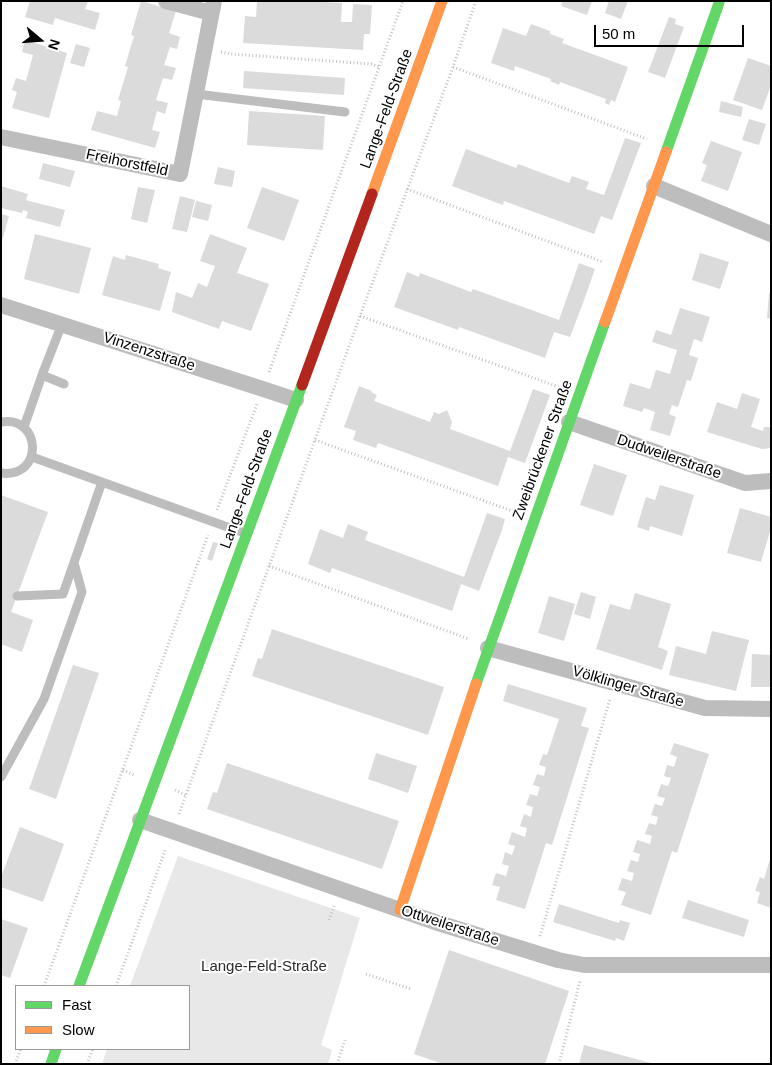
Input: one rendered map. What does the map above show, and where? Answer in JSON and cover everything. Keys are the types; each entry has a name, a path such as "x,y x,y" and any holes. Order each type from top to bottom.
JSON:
{"street":[{"name":"Freihorstfeld","path":"1,137 180,174 213,7 166,1"},
{"name":"Lange-Feld-Straße","path":"79,985 442,1"},
{"name":"Zweibrückener Straße","path":"400,910 488,648 721,2"},
{"path":"654,186 771,234"},
{"name":"Vinzenzstraße","path":"1,305 296,400"},
{"name":"Dudweilerstraße","path":"569,422 745,482 771,482"},
{"name":"Völklinger Straße","path":"488,648 705,708 771,709"},
{"name":"Ottweilerstraße","path":"140,820 435,922 558,960 584,965 771,965"},
{"path":"51,1064 56,1050"}],"lane":[{"path":"196,94 345,112"},
{"path":"24,427 62,324"},
{"path":"42,375 64,384"},
{"path":"1,422 16,422 24,427 32,440 33,449 28,464 21,470 12,474 1,473"},
{"path":"32,456 247,534"},
{"path":"17,596 63,594 102,482"},
{"path":"1,777 44,699 82,592 74,563"}],"path":[{"path":"44,985 403,1"},
{"path":"116,985 476,1"},
{"path":"204,49 231,54 380,66"},
{"path":"453,67 668,146"},
{"path":"407,189 624,269"},
{"path":"360,316 579,394"},
{"path":"315,440 534,519"},
{"path":"269,566 461,635 488,648"},
{"path":"535,953 615,683"},
{"path":"560,1064 584,965"},
{"path":"366,974 411,989"},
{"path":"337,1064 346,1040"},
{"path":"16,1064 21,1050"},
{"path":"87,1064 93,1050"}],"green space":[{"name":"Lange-Feld-Straße","path":"178,856 360,918 321,1045 332,1050 328,1064 102,1064 107,1050 190,1050 190,985 130,985"}],"building":[{"path":"30,1 88,1 85,9 100,13 95,30 55,18 53,25 25,17"},
{"path":"141,1 176,11 169,33 180,37 177,49 170,47 164,65 176,68 172,80 163,78 156,100 168,103 165,114 157,111 152,130 160,132 155,148 91,130 97,111 117,116 121,101 118,100 128,67 125,66 134,36 131,35"},
{"path":"257,1 342,3 341,22 352,22 353,4 372,5 370,34 364,34 363,50 243,43 245,16 256,17"},
{"path":"563,1 592,1 587,15 561,6"},
{"path":"609,1 628,1 621,19 605,13"},
{"path":"669,17 676,19 675,24 684,27 665,78 648,72"},
{"path":"531,24 564,39 562,43 628,67 615,102 611,100 609,105 605,103 606,99 560,82 559,85 550,81 551,79 515,66 514,71 491,63 503,28 526,36"},
{"path":"25,40 67,53 49,118 12,108 17,92 12,90 16,78 26,81 33,55 22,52"},
{"path":"76,44 90,48 84,67 70,63"},
{"path":"748,58 771,66 771,85 762,110 733,100"},
{"path":"244,71 345,78 344,95 243,88"},
{"path":"721,101 743,107 741,117 719,112"},
{"path":"249,111 325,116 323,150 247,145"},
{"path":"749,119 766,124 759,145 742,140"},
{"path":"625,138 641,143 612,220 601,216 594,234 504,201 503,205 452,186 466,149 516,168 518,164 569,183 572,176 589,182 586,189 604,195"},
{"path":"711,141 742,152 728,191 701,181 707,165 702,163"},
{"path":"43,163 75,171 70,187 39,179"},
{"path":"218,167 235,171 232,187 214,184"},
{"path":"1,186 28,194 26,200 65,210 60,227 26,218 28,212 23,210 22,213 1,208"},
{"path":"138,187 155,190 147,223 131,219"},
{"path":"262,187 299,200 284,241 247,228"},
{"path":"180,196 195,200 187,232 172,229"},
{"path":"196,201 212,205 208,221 192,217"},
{"path":"1,214 9,216 2,241 1,241"},
{"path":"35,234 91,248 79,294 24,279"},
{"path":"210,234 247,248 237,273 269,284 251,331 222,321 219,329 172,312 176,292 192,298 198,283 207,287 215,266 200,261"},
{"path":"700,253 729,262 720,289 692,280"},
{"path":"126,255 159,264 158,268 171,272 160,311 102,295 113,256 125,260"},
{"path":"579,263 595,269 583,303 570,337 554,332 545,358 459,327 458,330 394,307 407,272 419,277 420,273 471,292 473,289 559,320"},
{"path":"769,293 771,293 771,319 767,318"},
{"path":"680,308 710,317 702,342 694,339 689,355 698,358 691,381 687,380 678,407 672,405 669,414 676,417 670,436 650,430 655,412 644,408 642,412 623,406 630,383 650,389 656,370 670,374 677,350 652,342 656,330 671,335"},
{"path":"359,386 377,395 374,401 430,422 434,412 439,414 447,410 452,422 450,429 510,451 533,389 550,395 525,463 508,457 498,486 378,443 376,448 353,440 356,431 344,427"},
{"path":"742,393 760,399 751,427 763,431 764,427 771,427 771,448 762,449 707,432 717,402 737,409"},
{"path":"594,464 627,475 613,516 580,505"},
{"path":"660,485 694,495 682,536 650,526 649,531 637,527 646,497 655,500"},
{"path":"1,495 48,512 11,612 33,620 22,652 1,644"},
{"path":"740,508 771,517 771,528 761,562 727,553"},
{"path":"487,513 505,519 502,530 479,591 461,584 452,611 332,568 330,573 308,564 320,529 343,538 348,524 368,532 365,540 464,577"},
{"path":"213,542 218,543 212,561 207,559"},
{"path":"581,592 596,597 590,619 574,614"},
{"path":"635,593 671,604 658,647 668,651 662,670 596,649 610,604 630,610"},
{"path":"549,596 575,604 564,641 538,633"},
{"path":"272,629 444,687 428,735 252,676 258,658 262,659"},
{"path":"712,631 749,640 736,691 669,675 676,646 706,654"},
{"path":"752,654 771,655 771,687 751,687"},
{"path":"73,665 99,673 56,799 29,789"},
{"path":"508,684 587,708 581,726 589,728 552,845 546,843 525,909 496,900 500,887 492,885 496,873 506,876 509,866 502,864 505,852 512,855 515,846 508,844 512,832 525,837 527,828 520,826 524,814 531,817 533,807 526,805 530,794 537,796 540,787 533,785 537,774 544,776 546,767 539,765 543,754 547,755 559,719 503,701"},
{"path":"674,743 709,754 677,853 672,851 651,915 621,905 626,892 618,890 622,878 632,881 634,873 627,871 631,860 638,862 640,854 633,852 637,840 650,844 652,836 645,834 649,823 656,825 658,817 651,815 655,804 662,806 665,798 657,796 661,784 668,786 671,778 664,776 667,765 674,767 677,757 670,754"},
{"path":"376,753 417,766 408,793 368,779"},
{"path":"227,763 399,821 382,869 207,809 213,792 217,793"},
{"path":"20,827 64,844 43,902 1,887 1,877"},
{"path":"770,859 771,908 757,903 760,892 755,891 760,877 764,879"},
{"path":"688,900 749,920 744,937 682,918"},
{"path":"559,904 619,923 620,920 630,923 624,941 616,938 615,941 553,922"},
{"path":"1,919 28,928 10,978 1,975"},
{"path":"449,950 569,991 545,1064 443,1064 414,1054"},
{"path":"584,1045 651,1063 651,1064 579,1064"}],"traffic: fast":[{"path":"666,152 719,3"},
{"path":"476,684 605,322"},
{"path":"79,985 302,385"},
{"path":"51,1064 56,1050"}],"traffic: slow":[{"path":"372,194 442,1"},
{"path":"605,322 666,152"},
{"path":"400,910 476,684"}],"traffic: jam":[{"path":"302,385 372,194"}]}
